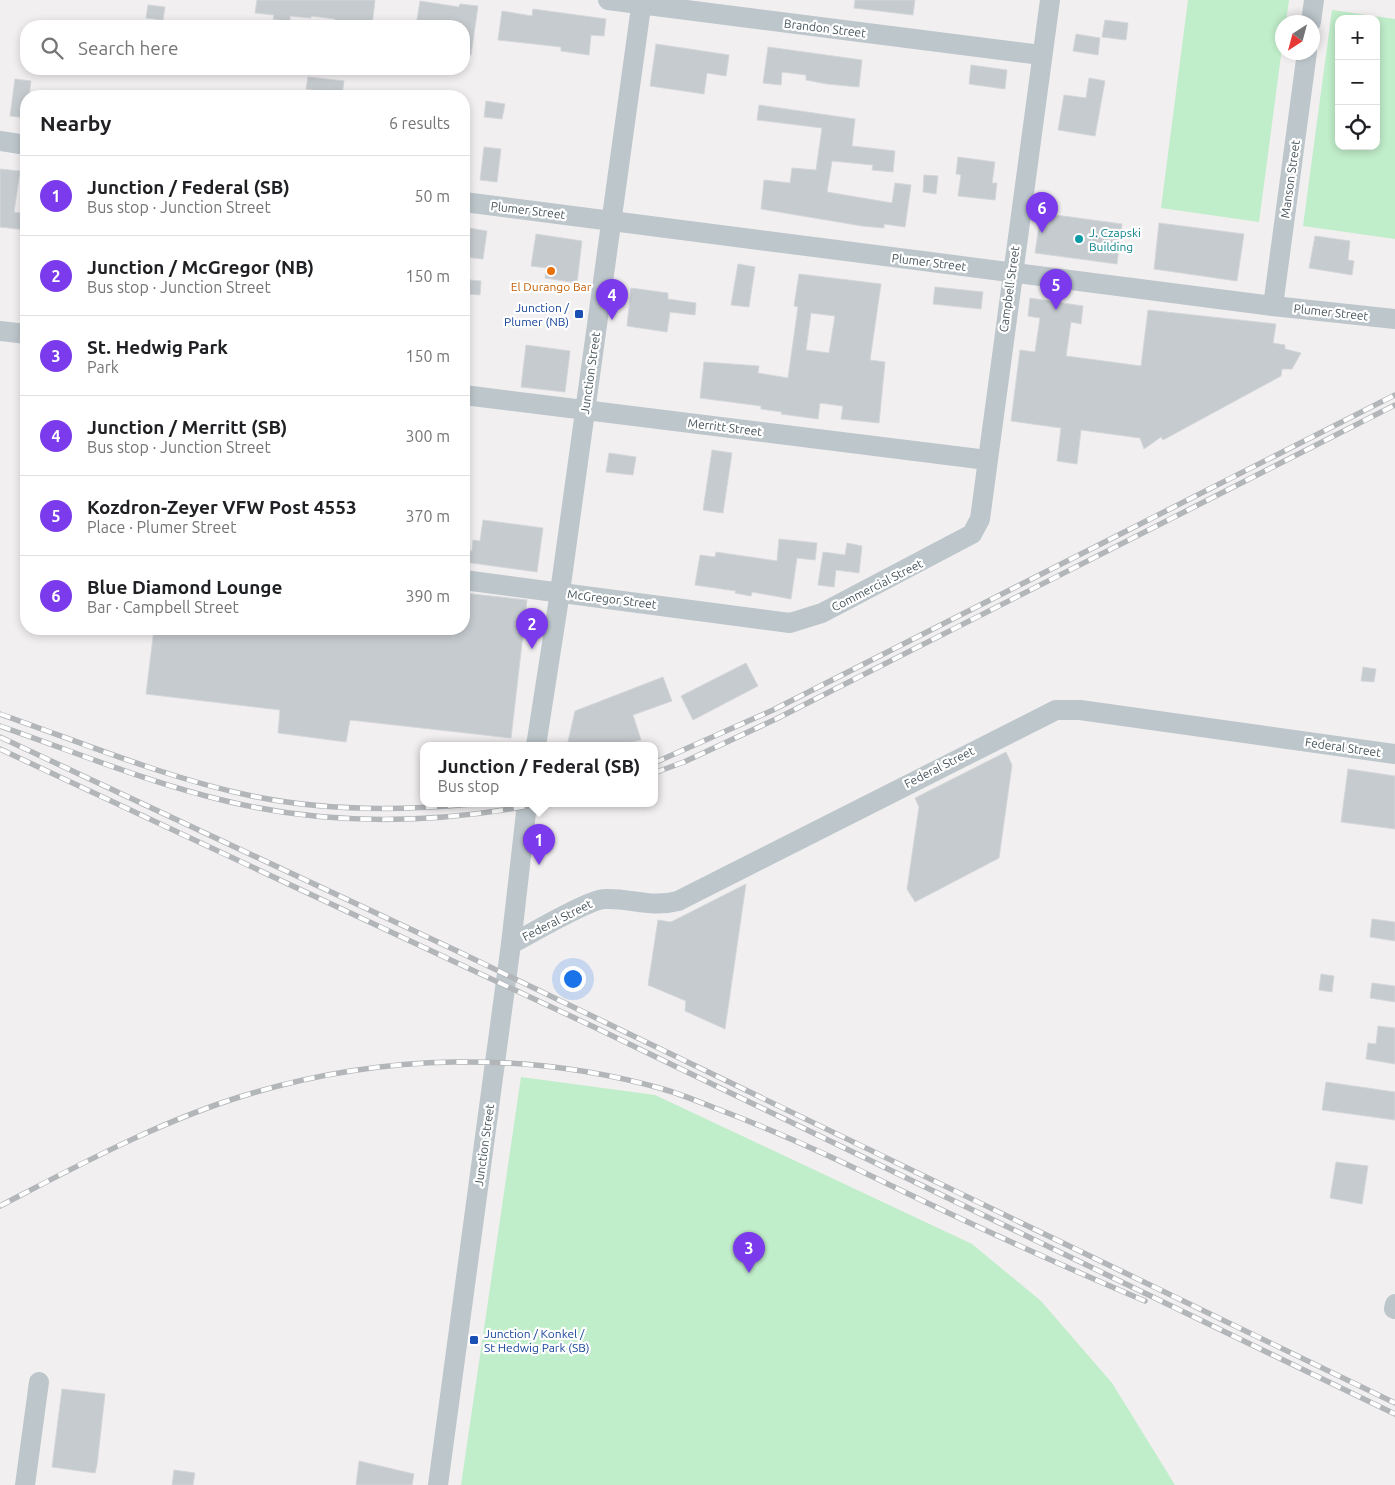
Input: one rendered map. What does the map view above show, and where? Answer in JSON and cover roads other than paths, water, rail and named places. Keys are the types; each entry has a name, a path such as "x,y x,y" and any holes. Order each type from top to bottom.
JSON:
{"street":[{"name":"Brandon Street","path":"608,0 641,2 1041,55"},
{"name":"Campbell Street","path":"980,519 1041,55 1050,0"},
{"path":"1312,15 1314,0"},
{"name":"Junction Street","path":"537,742 560,592 641,2"},
{"name":"Manson Street","path":"1273,306 1306,60"},
{"path":"0,141 20,144"},
{"name":"Plumer Street","path":"470,203 1273,306 1395,319"},
{"path":"0,331 20,333"},
{"name":"Merritt Street","path":"470,396 987,460"},
{"name":"Commercial Street","path":"760,620 790,623 813,618 966,538 978,526 980,519"},
{"name":"McGregor Street","path":"470,581 760,620"},
{"name":"Federal Street","path":"511,944 596,900 610,899 662,905 678,901 1056,710 1080,710 1395,754"},
{"name":"Junction Street","path":"438,1485 511,944 527,807"},
{"path":"1394,1309 1395,1304"},
{"path":"25,1485 39,1382"}],"railway":[{"path":"658,761 773,710 1395,395"},
{"path":"658,772 684,762 776,719 1395,405"},
{"path":"0,714 156,770 252,796 306,805 334,807 430,807"},
{"path":"0,726 197,794 265,809 304,815 382,819 460,815 521,807"},
{"path":"0,737 455,950 1395,1403"},
{"path":"0,749 594,1027 1395,1414"},
{"path":"0,1206 151,1131 246,1095 297,1081 349,1071 401,1065 454,1062 506,1063 559,1068 611,1076 663,1089 689,1098 805,1145 1019,1246 1145,1301"}],"place":[{"name":"Blue Diamond Lounge","path":"1042,233"},
{"name":"J. Czapski Building","path":"1079,239"},
{"name":"El Durango Bar","path":"551,271"},
{"name":"Kozdron-Zeyer VFW Post 4553","path":"1056,310"},
{"name":"Junction / Plumer (NB)","path":"579,314"},
{"name":"Junction / Merritt (SB)","path":"612,320"},
{"name":"Junction / McGregor (NB)","path":"532,649"},
{"name":"Junction / Federal (SB)","path":"539,865"},
{"name":"St. Hedwig Park","path":"749,1273"},
{"name":"Junction / Konkel / St Hedwig Park (SB)","path":"474,1340"}]}
